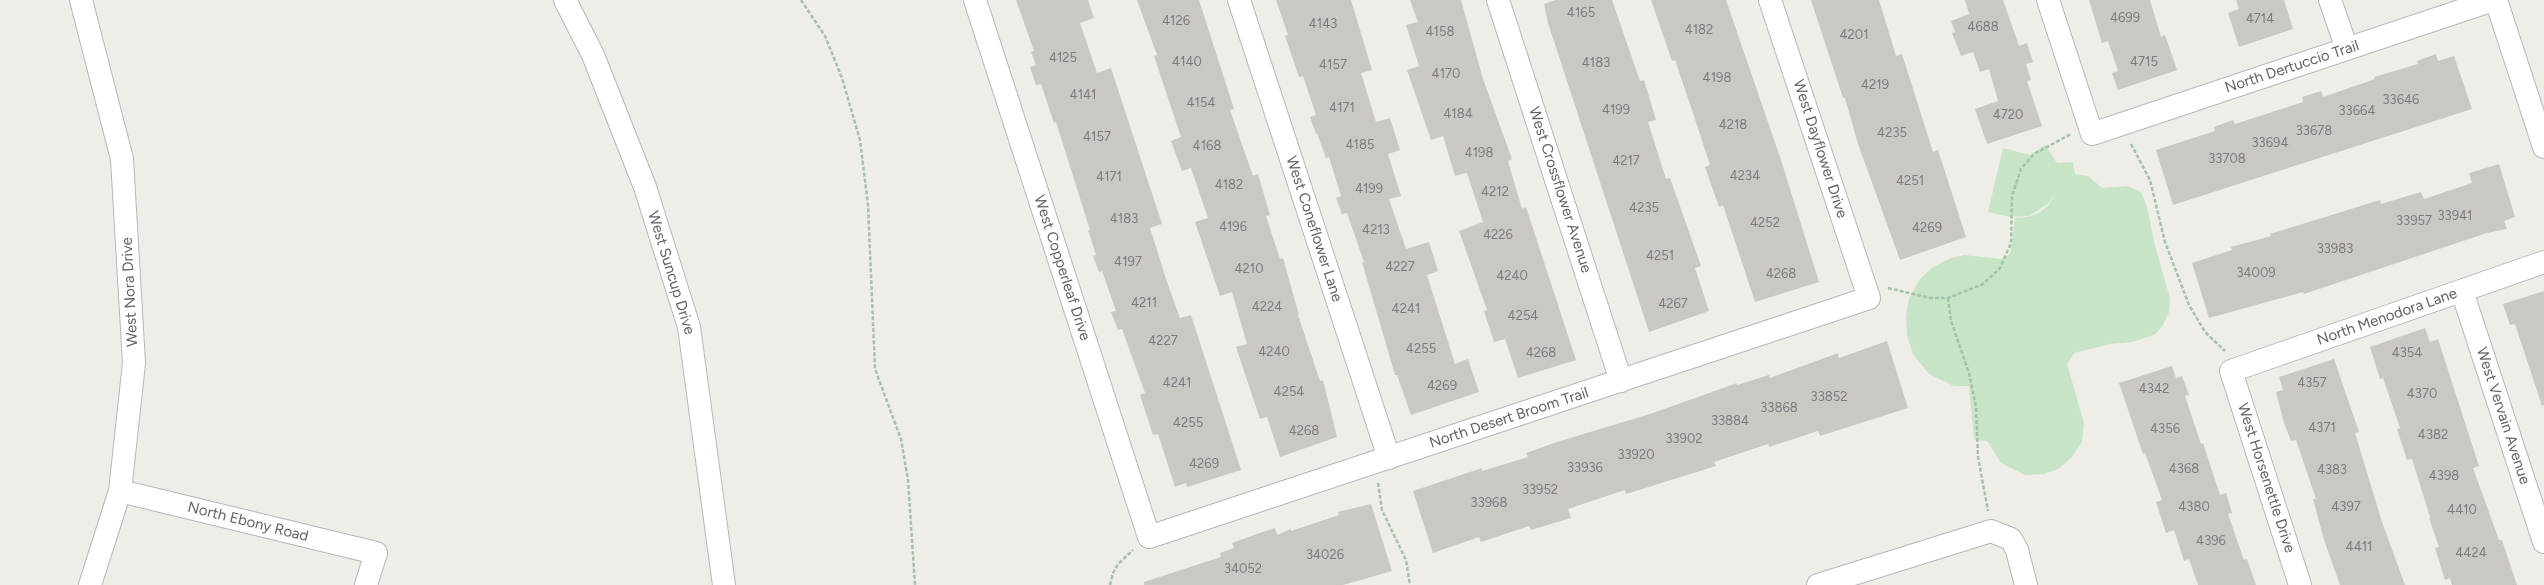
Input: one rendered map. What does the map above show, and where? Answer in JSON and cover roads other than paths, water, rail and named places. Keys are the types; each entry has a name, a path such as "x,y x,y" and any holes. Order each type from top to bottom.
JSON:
{"street":[{"name":"West Nora Drive","path":"81,0 122,159 134,363 120,491 90,585"},
{"name":"West Suncup Drive","path":"565,0 593,55 645,187 690,327 724,585"},
{"name":"West Copperleaf Drive","path":"974,0 1149,537"},
{"name":"West Coneflower Lane","path":"1239,0 1381,460"},
{"name":"West Crossflower Avenue","path":"1498,0 1621,381"},
{"name":"West Dayflower Drive","path":"1770,0 1877,293"},
{"name":"North Dertuccio Trail","path":"2048,0 2090,129 2121,124 2493,0"},
{"path":"2330,0 2347,49"},
{"path":"2496,0 2544,147"},
{"name":"North Menodora Lane","path":"2235,369 2544,262"},
{"name":"West Vervain Avenue","path":"2462,291 2544,542"},
{"name":"North Desert Broom Trail","path":"1149,537 1621,381 1877,293"},
{"name":"West Horsenettle Drive","path":"2235,369 2300,585"},
{"name":"North Ebony Road","path":"120,491 376,553 366,585"},
{"path":"1818,585 1998,533 2011,539 2017,550 2026,585"}]}
